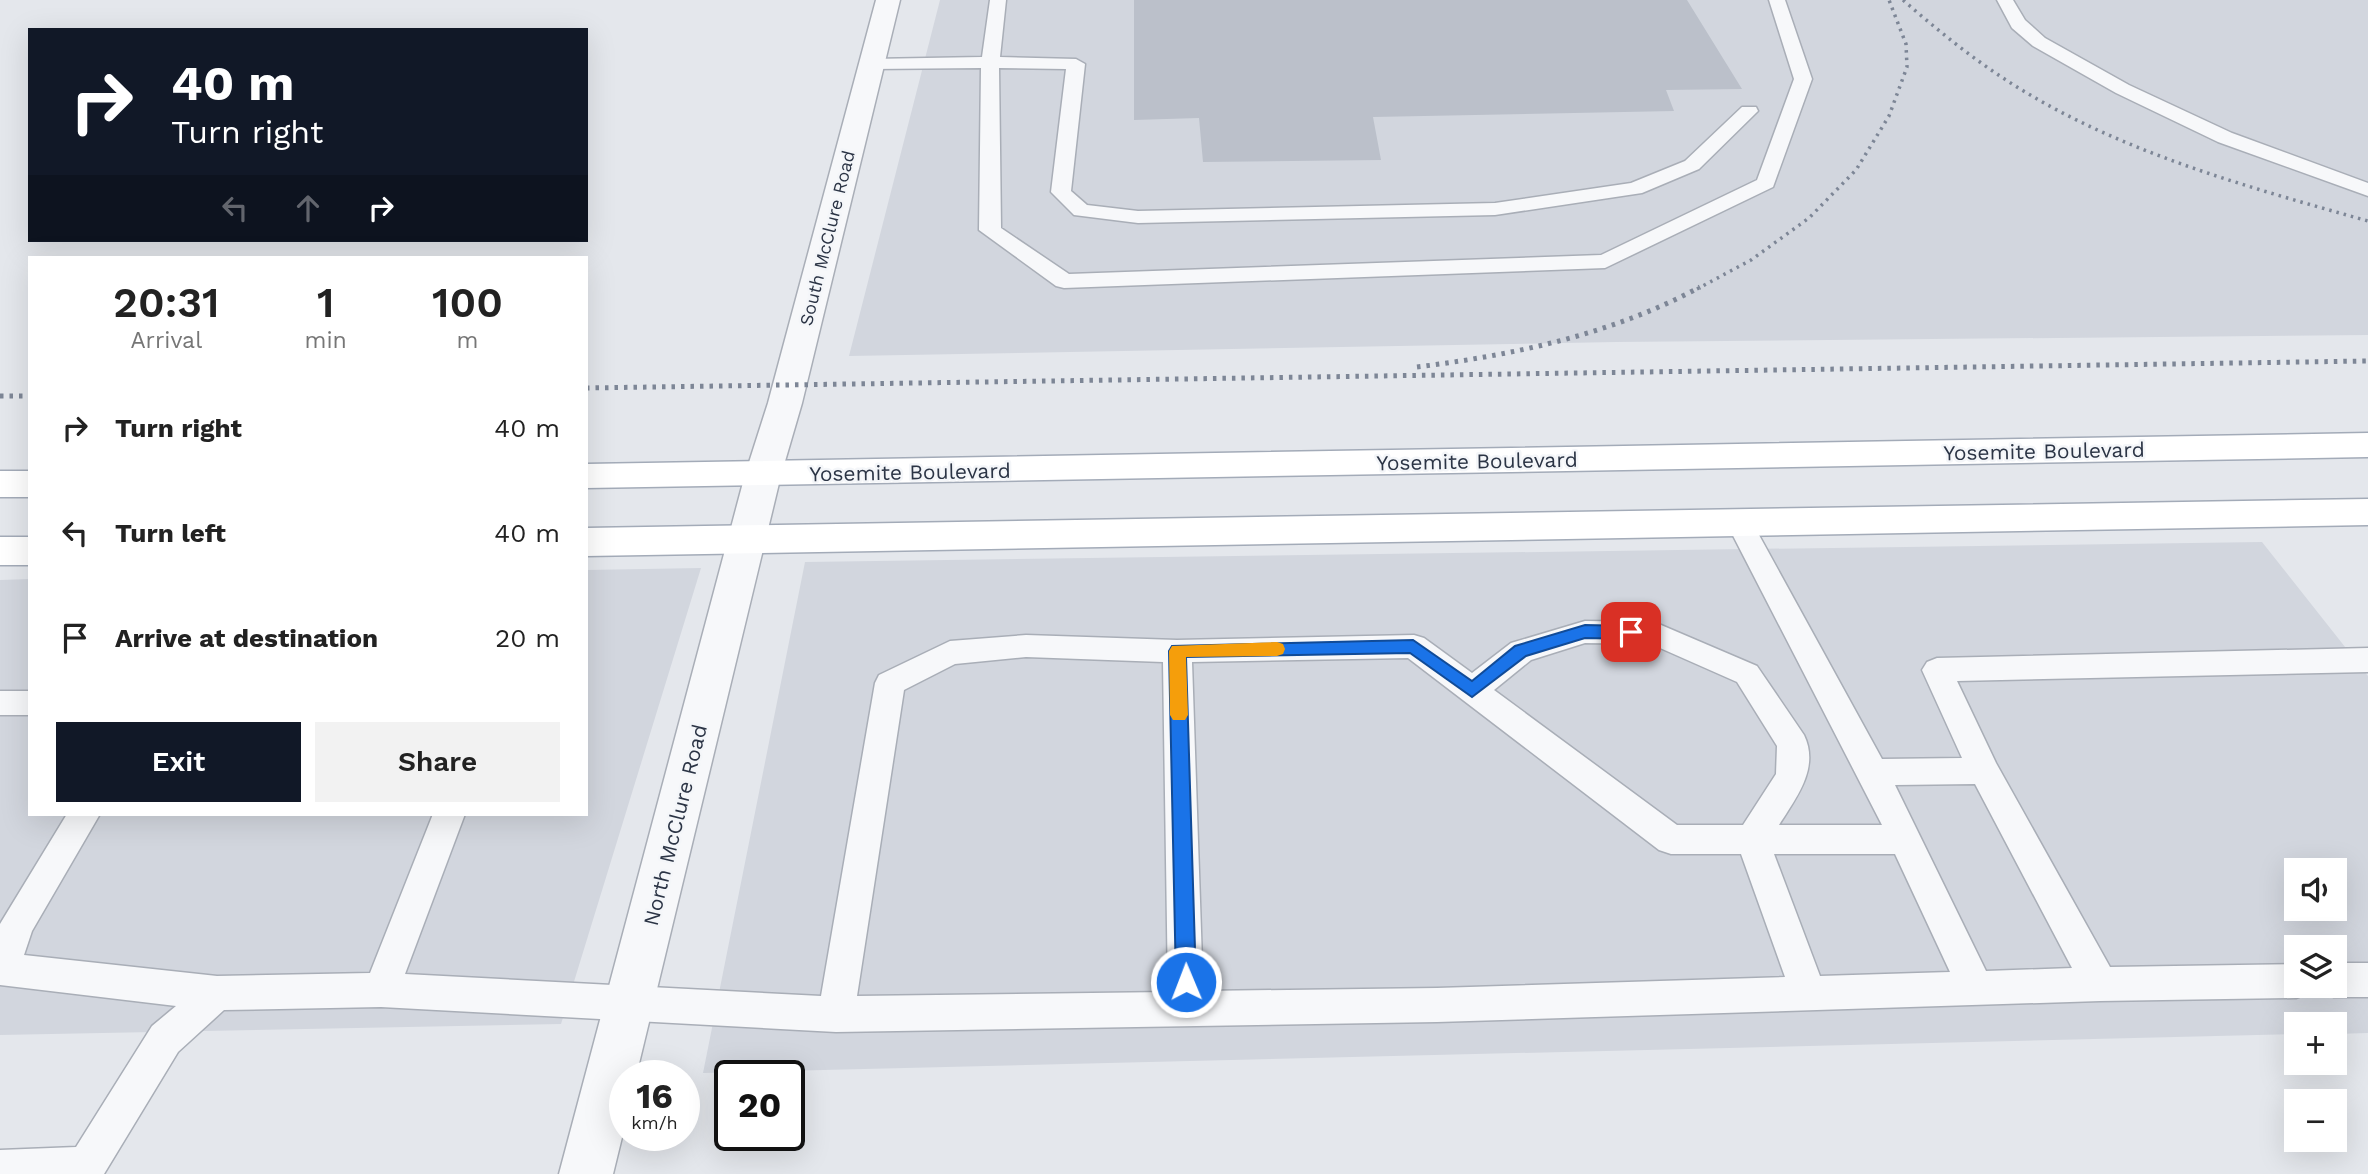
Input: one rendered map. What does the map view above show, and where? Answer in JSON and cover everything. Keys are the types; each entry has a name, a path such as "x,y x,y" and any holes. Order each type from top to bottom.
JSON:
{"main road":[{"name":"Yosemite Boulevard","path":"588,476 2368,445"},
{"path":"0,484 28,484"},
{"path":"588,542 2368,512"},
{"path":"0,551 28,551"}],"street":[{"name":"South McClure Road","path":"764,475 785,404 888,0"},
{"name":"North McClure Road","path":"586,1174 764,475"}],"lane":[{"path":"998,0 990,62 990,230 1064,281 1605,261 1766,183 1803,79 1777,0"},
{"path":"2005,0 2010,15 2032,38 2151,106 2273,159 2368,190"},
{"path":"871,64 1076,64 1061,192 1081,211 1138,217 1496,209 1635,189 1692,165 1749,111"},
{"path":"1739,522 1873,772 1976,988"},
{"path":"1472,690 1521,651 1585,632 1654,633 1747,674 1793,744 1792,777 1752,840"},
{"path":"836,1014 890,683 950,653 1026,646 1177,651 1413,646 1671,840 1905,839"},
{"path":"1177,651 1186,1009"},
{"path":"2100,984 1984,771 1937,670 2368,660"},
{"path":"0,704 28,703"},
{"path":"1873,772 1984,771"},
{"path":"84,816 17,924 1,969 217,993 381,990 836,1014 1451,1005 2100,984 2284,981"},
{"path":"381,990 448,816"},
{"path":"1752,840 1809,993"},
{"path":"2347,980 2368,979"},
{"path":"0,1170 87,1166 165,1039 217,993"}],"shaded area":[{"path":"940,0 2368,0 2368,335 1616,342 849,356"},
{"path":"2262,542 2368,676 2368,1033 2347,1034 2347,1012 2284,1012 2284,1034 805,1071 805,1060 714,1060 714,1073 703,1073 805,562"},
{"path":"701,568 561,1024 0,1035 0,580 28,579 28,816 588,816 588,570"}],"building":[{"path":"1134,0 1687,0 1742,89 1666,90 1674,111 1373,117 1381,160 1203,162 1199,118 1134,120"}],"railway":[{"path":"1697,289 1751,260 1809,218 1856,170 1889,116 1907,67 1906,44 1889,0"},
{"path":"1903,0 1952,41 2003,78 2089,126 2180,163 2368,221"},
{"path":"1417,367 1526,349 1598,330 1633,318 1700,287"},
{"path":"588,388 2368,361"},
{"path":"0,396 28,396"}],"slow traffic":[{"path":"1179,715 1177,651 1277,649"}],"route":[{"path":"1186,982 1177,651 1413,646 1472,690 1521,651 1585,632 1631,632"}]}
